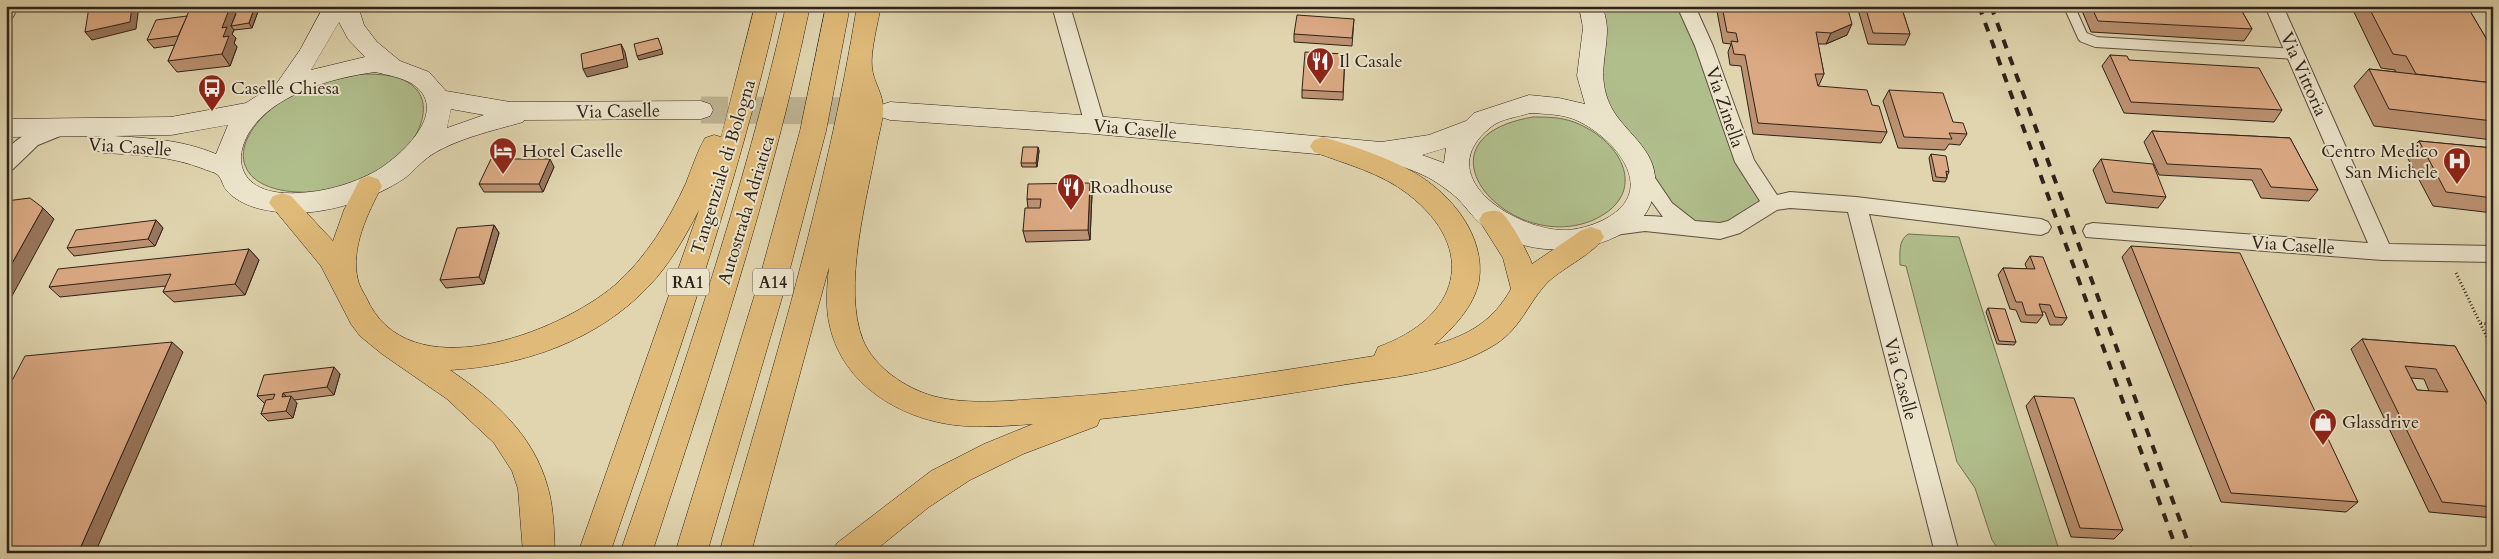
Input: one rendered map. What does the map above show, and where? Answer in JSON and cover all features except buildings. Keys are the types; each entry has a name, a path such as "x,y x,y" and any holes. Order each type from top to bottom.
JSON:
{"highway":[{"name":"Tangenziale di Bologna","path":"594,553 716,197 754,67 767,6"},
{"name":"Autostrada Adriatica","path":"636,553 709,333 768,140 798,6"},
{"name":"A14","path":"692,553 772,284 813,131 838,6"},
{"path":"735,553 831,203 869,6"},
{"path":"859,65 871,107 844,260 841,302 844,326 859,361 872,376 890,390 909,400 954,412 1005,413 1110,407 1419,361 1457,351 1483,338 1506,320 1525,290 1550,262 1603,232"},
{"path":"396,348 423,355 446,358 516,350 552,338 584,321 626,292 655,258 686,211 702,178 723,115 754,67"},
{"path":"1323,146 1397,174 1417,187 1440,208 1454,228 1467,261 1466,282 1462,294 1440,325 1420,341 1388,355 1334,374"},
{"path":"344,281 343,254 346,234 355,211 369,186"},
{"path":"282,203 326,249 364,321 379,336 434,373 472,404 503,431 519,452 532,487 539,553"},
{"path":"1492,220 1516,256 1525,290"},
{"path":"848,553 898,511 944,479 1015,444 1110,407"}],"main road":[{"path":"285,89 310,53 336,6"},
{"path":"346,6 348,18 357,37 391,66"},
{"path":"1589,76 1595,28 1591,6"},
{"path":"375,64 391,66 405,69 423,77 435,90 438,98 437,122 429,138 417,152 396,170 369,186 322,201 282,203 257,198 236,184 229,169 230,147 235,136 256,110 285,89 314,76 344,67 375,64"},
{"name":"Via Caselle","path":"890,111 1095,125 1381,151 1408,150 1439,143 1469,129 1483,118 1505,108 1529,104 1567,91 1589,76 1596,102 1613,128 1625,139 1638,159 1644,178"},
{"name":"Via Caselle","path":"438,98 495,109 535,112 701,110"},
{"name":"Via Caselle","path":"1529,104 1574,109 1613,128"},
{"name":"Via Caselle","path":"6,128 191,124 256,110"},
{"name":"Via Caselle","path":"417,152 445,137 474,126 535,112"},
{"name":"Via Caselle","path":"1462,189 1455,166 1459,145 1469,129"},
{"name":"Via Caselle","path":"17,142 133,144 166,148 189,153 229,169"},
{"name":"Via Caselle","path":"1381,151 1410,159 1434,170 1462,189 1472,202 1492,220 1525,235 1562,240 1603,232"},
{"path":"1603,232 1638,206 1643,192 1644,178"}],"street":[{"path":"6,14 10,6"},
{"path":"1061,6 1095,125"},
{"name":"Via Zinella","path":"1686,6 1704,46 1745,162 1772,203"},
{"name":"Via Vittoria","path":"2274,6 2382,252"},
{"name":"Via Caselle","path":"6,164 17,142 65,126"},
{"name":"Via Caselle","path":"1644,178 1664,208 1676,219 1690,227"},
{"name":"Via Caselle","path":"1603,232 1645,223 1720,231 1733,228 1772,203 1790,200 1856,205 2041,227"},
{"name":"Via Caselle","path":"1856,205 1947,553"},
{"name":"Via Caselle","path":"2094,231 2382,252 2493,254"}],"lane":[{"path":"2069,6 2083,38 2096,42 2295,54"}],"path":[{"path":"2446,252 2493,350"},
{"path":"2480,323 2493,325"}],"green space":[{"path":"1591,6 1686,6 1772,203 1749,219 1690,227 1613,129 1594,45"},
{"path":"360,74 396,77 413,86 420,94 423,104 423,115 420,126 399,156 370,175 348,185 324,191 286,191 265,185 251,175 244,163 244,148 251,132 264,115 285,99 303,90 321,83"},
{"path":"1533,117 1557,118 1575,122 1597,134 1610,145 1619,158 1624,172 1625,186 1620,199 1609,211 1591,221 1559,227 1529,222 1503,208 1483,189 1474,168 1477,147 1496,129"},
{"path":"1908,234 1959,237 2060,553 2001,553 1992,540 1975,488 1957,462 1906,266 1900,265 1901,244"}],"tunnel":[{"path":"701,110 874,111"}],"railway":[{"path":"1979,6 2178,553"},
{"path":"1991,6 2192,553"}],"place":[{"name":"Il Casale","path":"1320,85"},
{"name":"Caselle Chiesa","path":"212,112"},
{"name":"Hotel Caselle","path":"503,175"},
{"name":"Centro Medico San Michele","path":"2457,185"},
{"name":"Roadhouse","path":"1071,211"},
{"name":"Glassdrive","path":"2323,446"}]}
